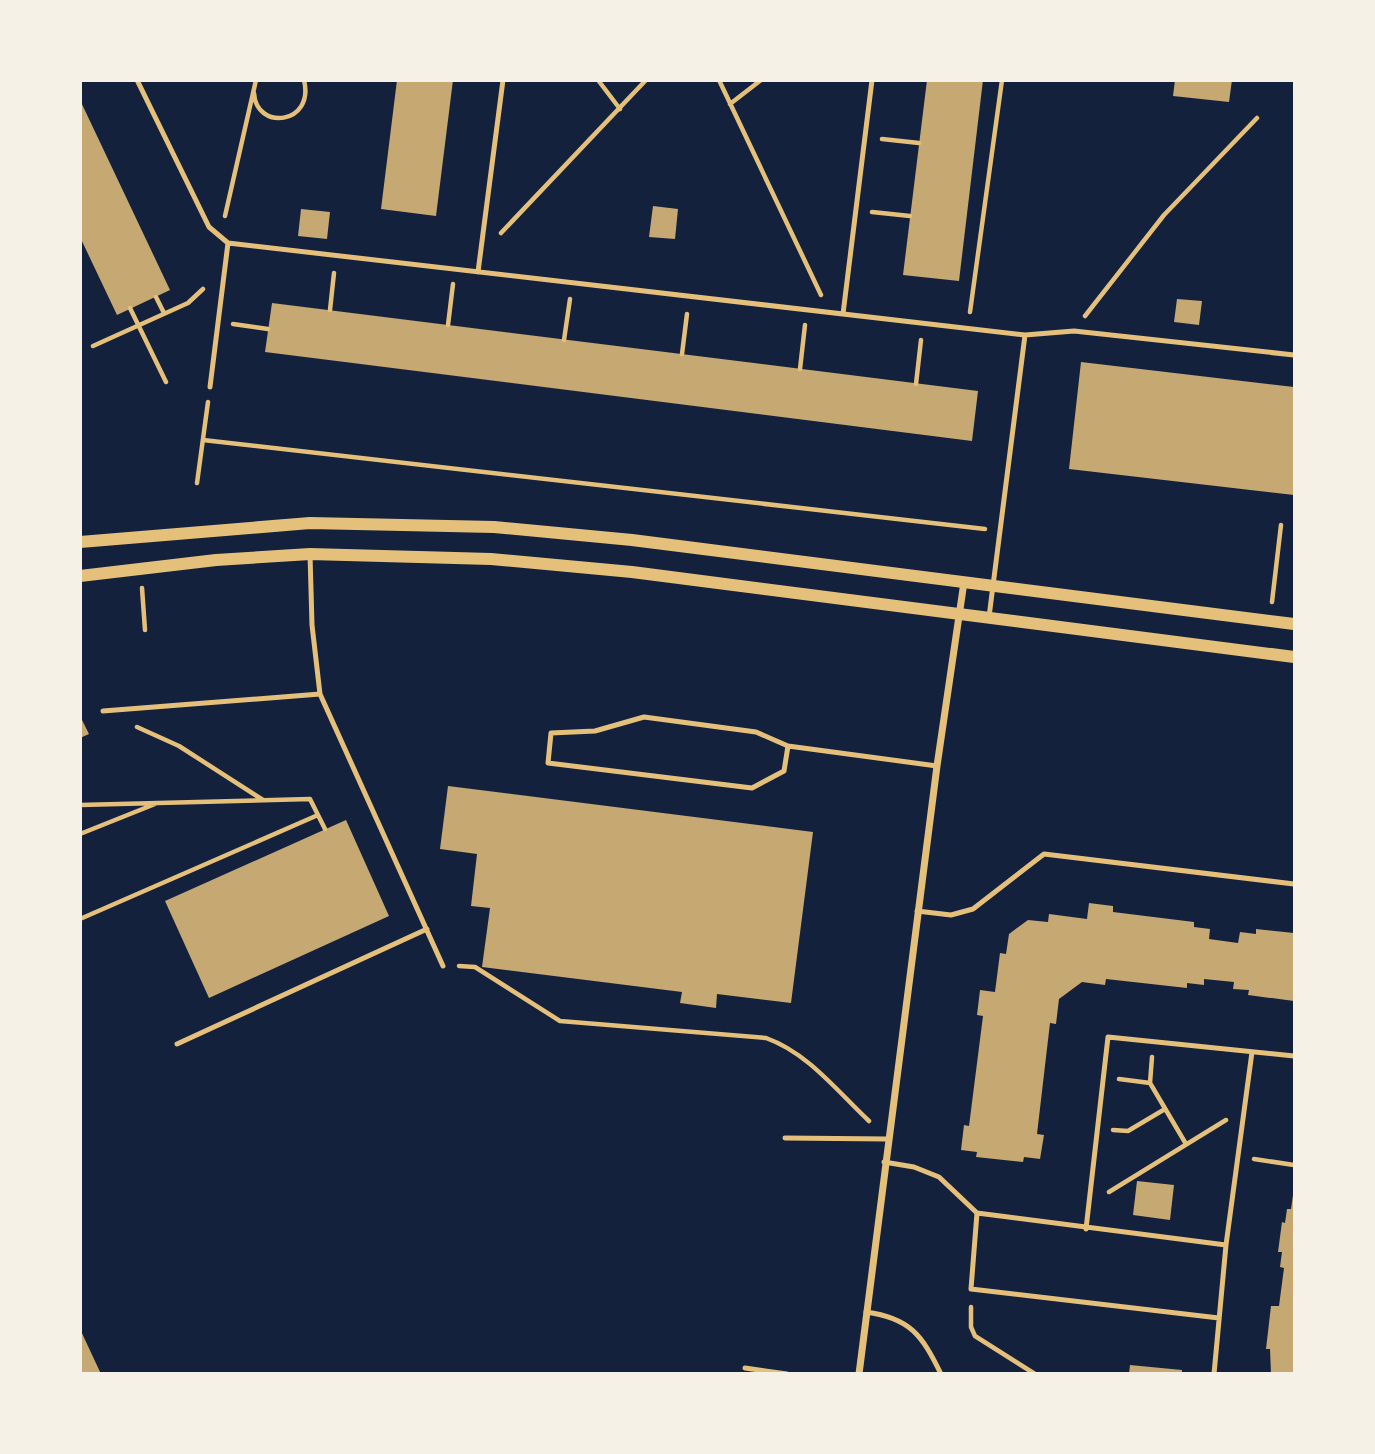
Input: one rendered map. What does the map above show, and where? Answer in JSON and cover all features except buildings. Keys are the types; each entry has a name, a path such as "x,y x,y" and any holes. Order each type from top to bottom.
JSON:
{"street":[{"path":"80,542 310,523 494,527 632,540 1294,624"},
{"path":"80,576 216,560 310,554 408,555 551,564 1294,657"},
{"path":"859,1374 887,1139 964,582"}],"lane":[{"path":"136,80 209,228 228,243 1025,335 1074,331 1294,355"},
{"path":"478,272 503,80"},
{"path":"844,314 872,80"},
{"path":"210,387 228,243"},
{"path":"989,618 1025,335"},
{"path":"310,554 312,625 320,694 443,966"},
{"path":"103,711 320,694"},
{"path":"788,747 784,771 752,788 548,763 551,733 595,731 644,717 756,732 788,747 937,766"},
{"path":"918,911 951,915 973,909 1044,854 1294,884"},
{"path":"177,1044 427,929"},
{"path":"1086,1229 1108,1037 1294,1056"},
{"path":"1214,1374 1226,1245 1252,1052"},
{"path":"785,1138 887,1139"},
{"path":"884,1162 914,1167 939,1177 977,1213 1226,1245"},
{"path":"977,1213 971,1289 1219,1318"},
{"path":"866,1312 892,1315 914,1329 941,1374"},
{"path":"745,1368 787,1374"}],"path":[{"path":"256,82 254,98 261,110 271,117 284,118 296,114 304,104 307,92 304,80"},
{"path":"598,80 620,108"},
{"path":"481,254 646,80"},
{"path":"719,80 829,312"},
{"path":"730,103 761,80"},
{"path":"968,328 1002,80"},
{"path":"225,215 256,82"},
{"path":"1074,331 1164,215 1257,118"},
{"path":"865,138 919,143"},
{"path":"856,211 910,216"},
{"path":"330,310 336,255"},
{"path":"448,325 454,269"},
{"path":"93,346 188,303 225,270"},
{"path":"564,340 572,282"},
{"path":"156,296 164,313"},
{"path":"682,354 689,296"},
{"path":"130,308 166,382"},
{"path":"800,369 807,310"},
{"path":"218,322 268,328"},
{"path":"916,384 923,323"},
{"path":"197,483 210,387"},
{"path":"203,440 1000,531"},
{"path":"1271,603 1281,525"},
{"path":"142,587 145,630"},
{"path":"103,711 179,746 263,800"},
{"path":"80,805 310,799 325,829"},
{"path":"80,834 158,803"},
{"path":"80,919 318,815"},
{"path":"443,966 475,967 560,1021 766,1038 784,1045 801,1056 887,1139"},
{"path":"1153,1042 1150,1083 1186,1144"},
{"path":"1104,1078 1150,1083"},
{"path":"1090,1204 1245,1108"},
{"path":"1098,1128 1128,1132 1165,1109"},
{"path":"1238,1157 1294,1165"},
{"path":"971,1289 971,1327 975,1336 1035,1374"}]}
